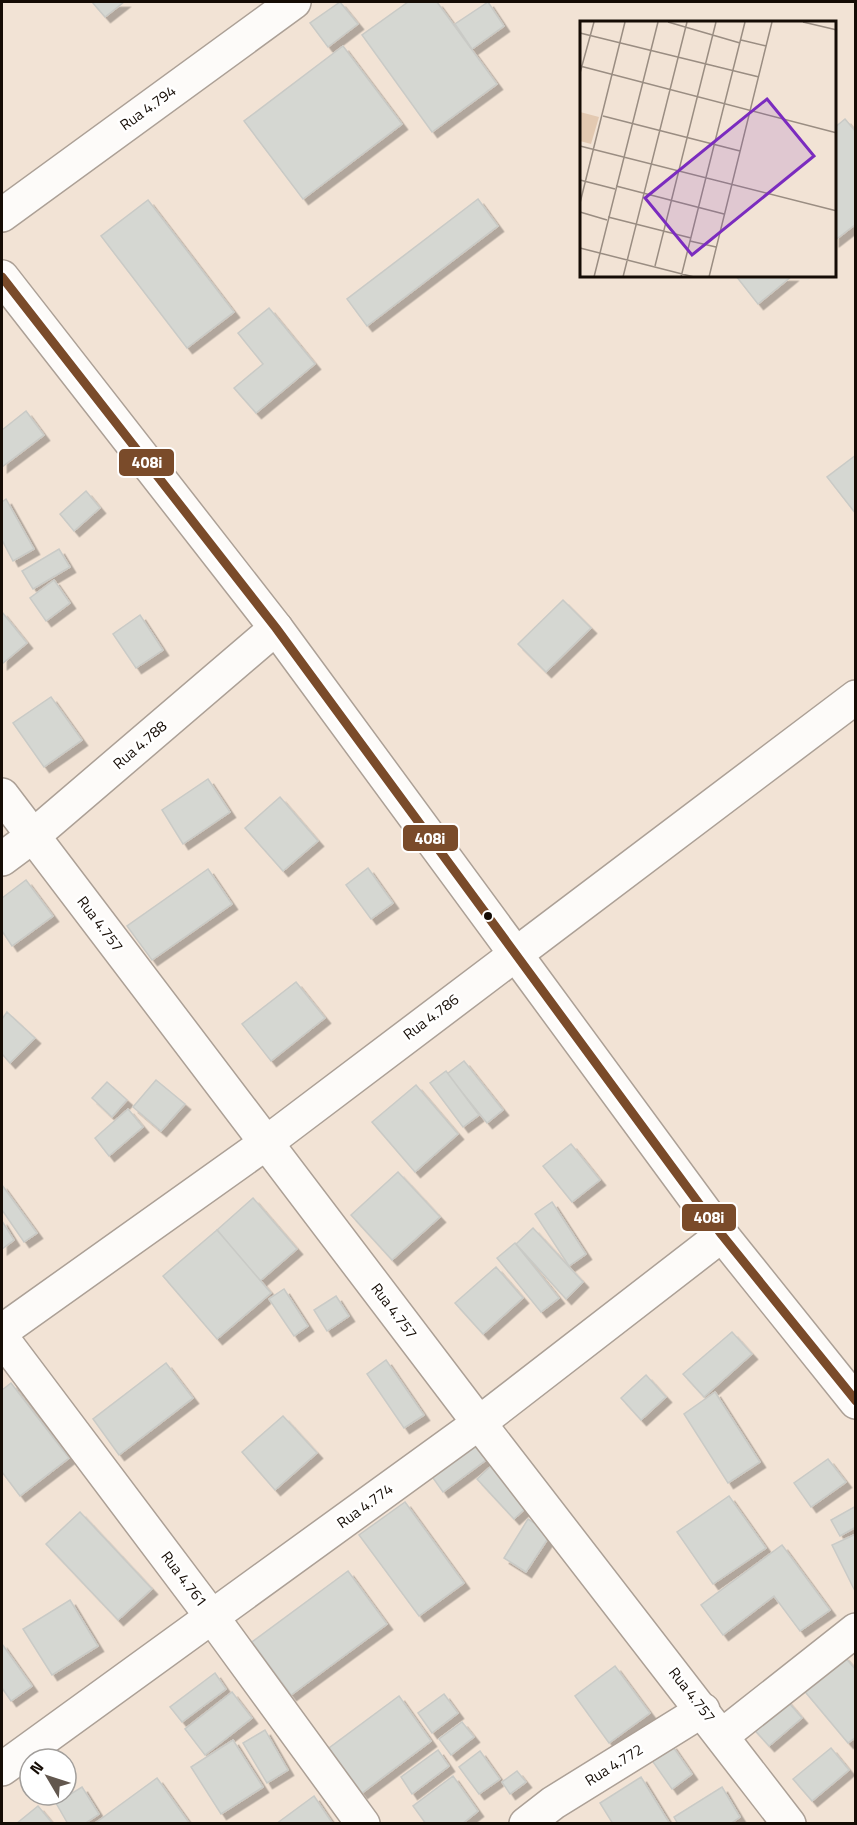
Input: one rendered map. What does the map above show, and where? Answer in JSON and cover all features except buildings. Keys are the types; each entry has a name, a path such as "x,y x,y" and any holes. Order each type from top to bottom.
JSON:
{"street":[{"name":"Rua 4.794","path":"2,215 294,2"},
{"path":"2,277 276,628 722,1234 855,1402"},
{"name":"Rua 4.788","path":"2,859 33,836 276,628"},
{"name":"Rua 4.786","path":"2,1331 266,1143 855,697"},
{"name":"Rua 4.757","path":"2,795 479,1423 713,1722 789,1824"},
{"name":"Rua 4.774","path":"2,1769 479,1423 722,1234"},
{"name":"Rua 4.761","path":"2,1338 212,1617 363,1824"},
{"name":"Rua 4.772","path":"526,1824 553,1803 713,1722 855,1630"}],"transit line":[{"name":"408i","path":"2,277 276,628 722,1235 856,1401"}]}
